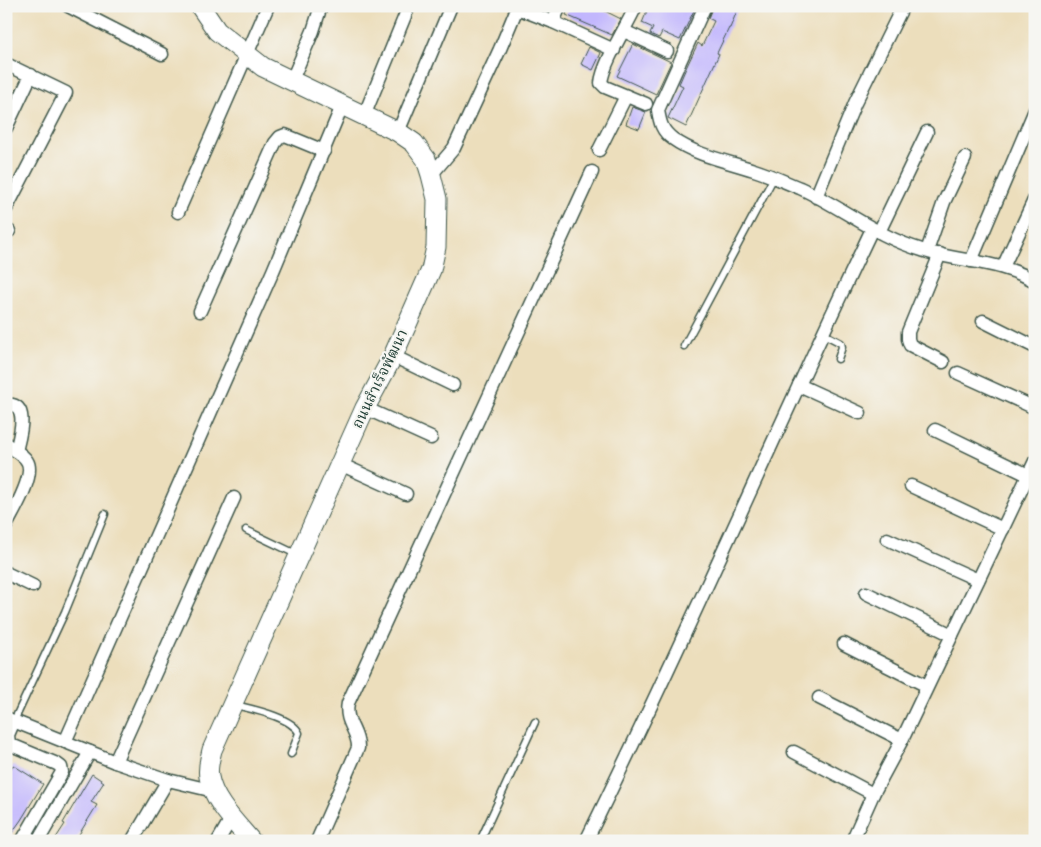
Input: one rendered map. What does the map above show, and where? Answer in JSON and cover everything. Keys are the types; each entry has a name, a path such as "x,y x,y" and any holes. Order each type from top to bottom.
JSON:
{"street":[{"path":"68,6 162,54"},
{"name":"ถนนสำเร็จพัฒนา","path":"200,6 217,31 263,67 398,132 414,143 426,159 437,199 436,247 431,270 392,356 364,408 212,750 209,763 209,778 214,791 220,802 251,841"},
{"path":"178,212 268,6"},
{"path":"291,82 313,31 321,6"},
{"path":"364,116 409,6"},
{"path":"398,132 451,6"},
{"path":"553,22 560,6"},
{"path":"636,6 614,50 601,83 605,87 646,104"},
{"path":"705,6 658,110 661,126 672,138 682,145 716,160 774,177 816,197 899,242 971,262 1003,267 1035,280"},
{"path":"816,197 855,104 903,6"},
{"path":"431,174 454,148 500,49 517,7 614,50"},
{"path":"624,31 668,51"},
{"path":"6,64 66,93 6,209"},
{"path":"7,126 31,75"},
{"path":"599,150 626,96"},
{"path":"65,742 273,271 342,106"},
{"path":"971,262 1035,110"},
{"path":"586,841 640,731 822,333 927,132"},
{"path":"200,311 275,143 280,137 285,135 324,151"},
{"path":"927,251 944,202 964,158"},
{"path":"316,841 358,748 358,742 346,713 348,703 592,172"},
{"path":"1003,267 1035,198"},
{"path":"940,254 908,332 908,340 910,345 943,362"},
{"path":"983,320 1035,348"},
{"path":"392,356 453,385"},
{"path":"958,374 1035,408"},
{"path":"799,385 860,413"},
{"path":"6,405 12,404 22,414 22,426 11,448 28,462 30,469 28,481 6,526"},
{"path":"364,408 431,438"},
{"path":"935,430 1028,475"},
{"path":"852,841 1035,461"},
{"path":"340,464 406,494"},
{"path":"911,486 1003,529"},
{"path":"115,762 234,498"},
{"path":"887,538 978,580"},
{"path":"6,573 32,586"},
{"path":"866,593 952,635"},
{"path":"844,644 927,686"},
{"path":"819,698 902,740"},
{"path":"15,721 115,762 168,780 214,791"},
{"path":"8,747 18,739 15,721"},
{"path":"8,747 58,764 62,772 22,841"},
{"path":"38,841 90,752"},
{"path":"794,752 873,794"},
{"path":"132,841 168,780"},
{"path":"218,841 232,817"}],"lane":[{"path":"684,346 774,177"},
{"path":"822,333 842,343 838,359"},
{"path":"15,721 65,612 105,514"},
{"path":"246,530 299,556"},
{"path":"232,704 292,723 299,733 291,754"},
{"path":"480,841 535,722"}],"building":[{"path":"569,6 595,6 621,19 612,35 566,15"},
{"path":"649,6 696,6 680,40 662,32 659,38 650,34 653,28 642,23"},
{"path":"713,6 739,6 686,127 668,118 683,86 679,84 686,68 698,43 702,46 714,21 708,18"},
{"path":"633,44 671,62 656,94 617,76"},
{"path":"589,47 601,53 593,70 581,64"},
{"path":"632,107 646,112 639,129 626,124"},
{"path":"13,765 43,784 6,841 6,776"},
{"path":"92,774 104,782 91,802 97,805 75,841 54,841 65,824 63,823"}]}
